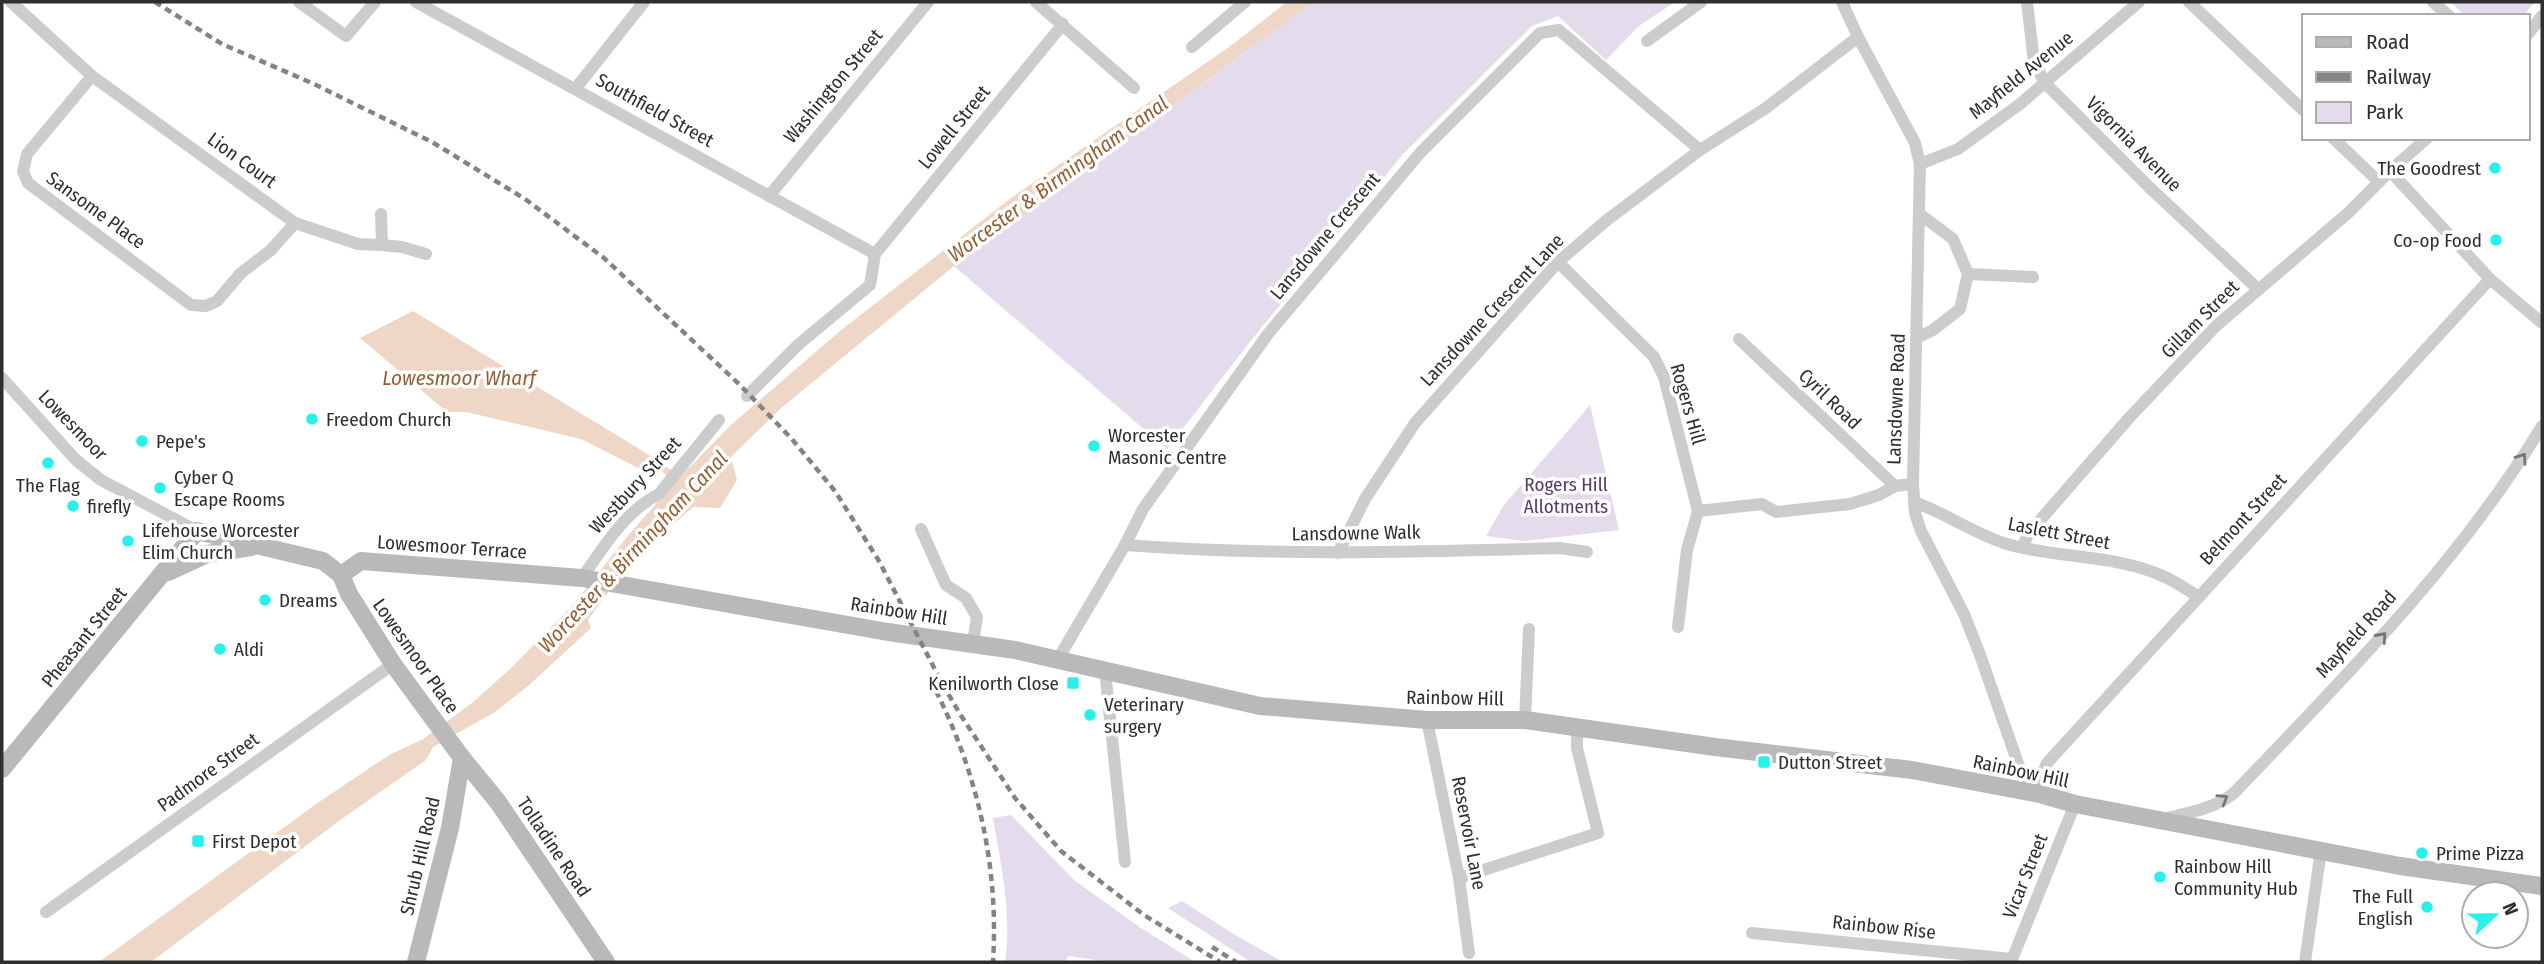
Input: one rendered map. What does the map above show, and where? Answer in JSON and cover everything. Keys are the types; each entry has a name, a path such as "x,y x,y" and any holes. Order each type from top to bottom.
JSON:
{"main road":[{"path":"197,530 323,561 341,575"},
{"name":"Pheasant Street","path":"2,769 197,530"},
{"path":"159,578 207,554 265,546"},
{"name":"Lowesmoor Terrace","path":"341,575 361,561 586,579"},
{"name":"Lowesmoor Place","path":"341,575 349,594 393,664 458,753"},
{"name":"Rainbow Hill","path":"586,579 1058,659 1259,706 1427,720 1525,720 1912,770 2400,866 2542,885"},
{"name":"Shrub Hill Road","path":"416,962 450,828 458,753"},
{"name":"Tolladine Road","path":"458,753 498,802 606,962"}],"street":[{"path":"10,2 92,76"},
{"path":"299,2 346,36 375,2"},
{"name":"Southfield Street","path":"416,2 875,254"},
{"path":"576,88 644,2"},
{"name":"Washington Street","path":"769,196 928,2"},
{"path":"1036,2 1135,88"},
{"path":"1192,47 1245,2"},
{"path":"1647,40 1701,2"},
{"name":"Lansdowne Road","path":"1842,2 1915,143 1920,164 1921,215 1913,484 1921,531 1964,614 2034,793"},
{"name":"Vigornia Avenue","path":"2027,2 2034,62 2045,83 2149,187 2258,289"},
{"name":"Mayfield Avenue","path":"1920,164 1958,149 2020,104 2139,2"},
{"path":"2189,2 2302,109"},
{"path":"2433,2 2447,14"},
{"path":"2530,31 2542,16"},
{"name":"Lowell Street","path":"875,254 1063,24"},
{"name":"Lansdowne Crescent","path":"1058,659 1143,509 1268,334 1420,153 1539,33 1559,30 1700,150"},
{"name":"Lansdowne Crescent Lane","path":"1338,554 1365,499 1415,423 1558,262 1607,220 1700,150 1766,108 1858,37"},
{"name":"Lion Court","path":"92,76 295,223 358,244 402,247 426,254"},
{"name":"Sansome Place","path":"92,76 27,154 23,171 28,183 191,305 206,306 217,301 241,273 271,250 295,223"},
{"path":"2335,140 2379,182"},
{"name":"Gillam Street","path":"2022,547 2029,533 2129,418 2217,326 2348,213 2425,140"},
{"path":"2390,171 2490,279 2542,323"},
{"path":"381,214 382,245"},
{"path":"1917,338 1933,330 1960,309 1968,274 1953,239 1921,215"},
{"path":"747,396 799,344 870,285 875,254"},
{"name":"Rogers Hill","path":"1558,262 1654,357 1664,377 1698,511"},
{"path":"1968,274 2033,277"},
{"name":"Belmont Street","path":"2034,793 2048,763 2197,596 2490,279"},
{"name":"Cyril Road","path":"1739,339 1895,486"},
{"name":"Lowesmoor","path":"2,377 76,460 101,480 197,530"},
{"name":"Westbury Street","path":"586,579 611,535 650,498 659,494 719,420"},
{"name":"Mayfield Road","path":"2159,820 2211,807 2234,793 2384,635 2417,596 2517,465 2542,426"},
{"path":"1678,627 1687,550 1698,511 1762,504 1776,512 1850,504 1879,495 1895,486 1913,484"},
{"name":"Laslett Street","path":"1914,502 1937,510 1979,534 2022,547 2131,566 2165,577 2197,596"},
{"path":"921,528 946,585 966,598 977,617 973,643"},
{"name":"Lansdowne Walk","path":"1125,545 1212,551 1338,554 1560,548 1587,552"},
{"path":"1525,720 1529,629"},
{"name":"Padmore Street","path":"46,912 393,664"},
{"path":"1105,670 1125,862"},
{"name":"Reservoir Lane","path":"1427,720 1459,878 1469,953"},
{"path":"1459,878 1598,833 1577,748 1577,728"},
{"name":"Vicar Street","path":"2012,961 2075,804"},
{"path":"2305,962 2321,850"},
{"name":"Rainbow Rise","path":"1752,933 2012,961"}],"green space":[{"path":"1314,2 1675,2 1639,26 1606,60 1558,16 1532,26 1404,153 1249,343 1167,449 954,266"},
{"path":"2451,2 2535,2 2525,14 2463,14"},
{"name":"Rogers Hill Allotments","path":"1590,405 1619,530 1524,541 1486,536 1504,505"},
{"path":"1011,815 1074,880 1138,926 1195,962 1110,962 1068,956 1066,962 1005,962 1006,908 993,818"},
{"path":"1182,901 1283,962 1251,962 1168,908"}],"water":[{"path":"1287,2 1314,2 954,266 780,409 731,457 737,480 720,508 693,507 630,563 588,620 591,628 527,687 495,712 433,747 426,760 343,818 151,962 99,962 319,802 389,755 423,739 472,703 573,605 675,482 659,469 644,471 581,439 466,412 447,412 360,338 413,311 659,461 680,477 732,424 840,331 1011,198 1229,47"}],"railway":[{"path":"155,2 222,44 314,84 432,142 525,199 604,258 739,384 791,438 835,491 879,561 960,714 1015,798 1061,851 1144,915 1220,962"},
{"path":"936,691 963,756 982,823 993,892 993,962"},
{"path":"1212,947 1236,962"}],"place":[{"name":"The Goodrest","path":"2495,168"},
{"name":"Co-op Food","path":"2496,240"},
{"name":"Freedom Church","path":"312,419"},
{"name":"Pepe's","path":"142,441"},
{"name":"Worcester Masonic Centre","path":"1094,446"},
{"name":"The Flag","path":"48,463"},
{"name":"Cyber Q Escape Rooms","path":"160,488"},
{"name":"firefly","path":"73,506"},
{"name":"Lifehouse Worcester Elim Church","path":"128,541"},
{"name":"Dreams","path":"265,600"},
{"name":"Aldi","path":"220,649"},
{"name":"Kenilworth Close","path":"1073,683"},
{"name":"Veterinary surgery","path":"1090,715"},
{"name":"Dutton Street","path":"1764,762"},
{"name":"First Depot","path":"198,841"},
{"name":"Prime Pizza","path":"2422,853"},
{"name":"Rainbow Hill Community Hub","path":"2160,877"},
{"name":"The Full English","path":"2427,907"}],"water label":[{"name":"Worcester & Birmingham Canal","path":"1058,179"},
{"name":"Lowesmoor Wharf","path":"459,378"},
{"name":"Worcester & Birmingham Canal","path":"633,552"}]}
